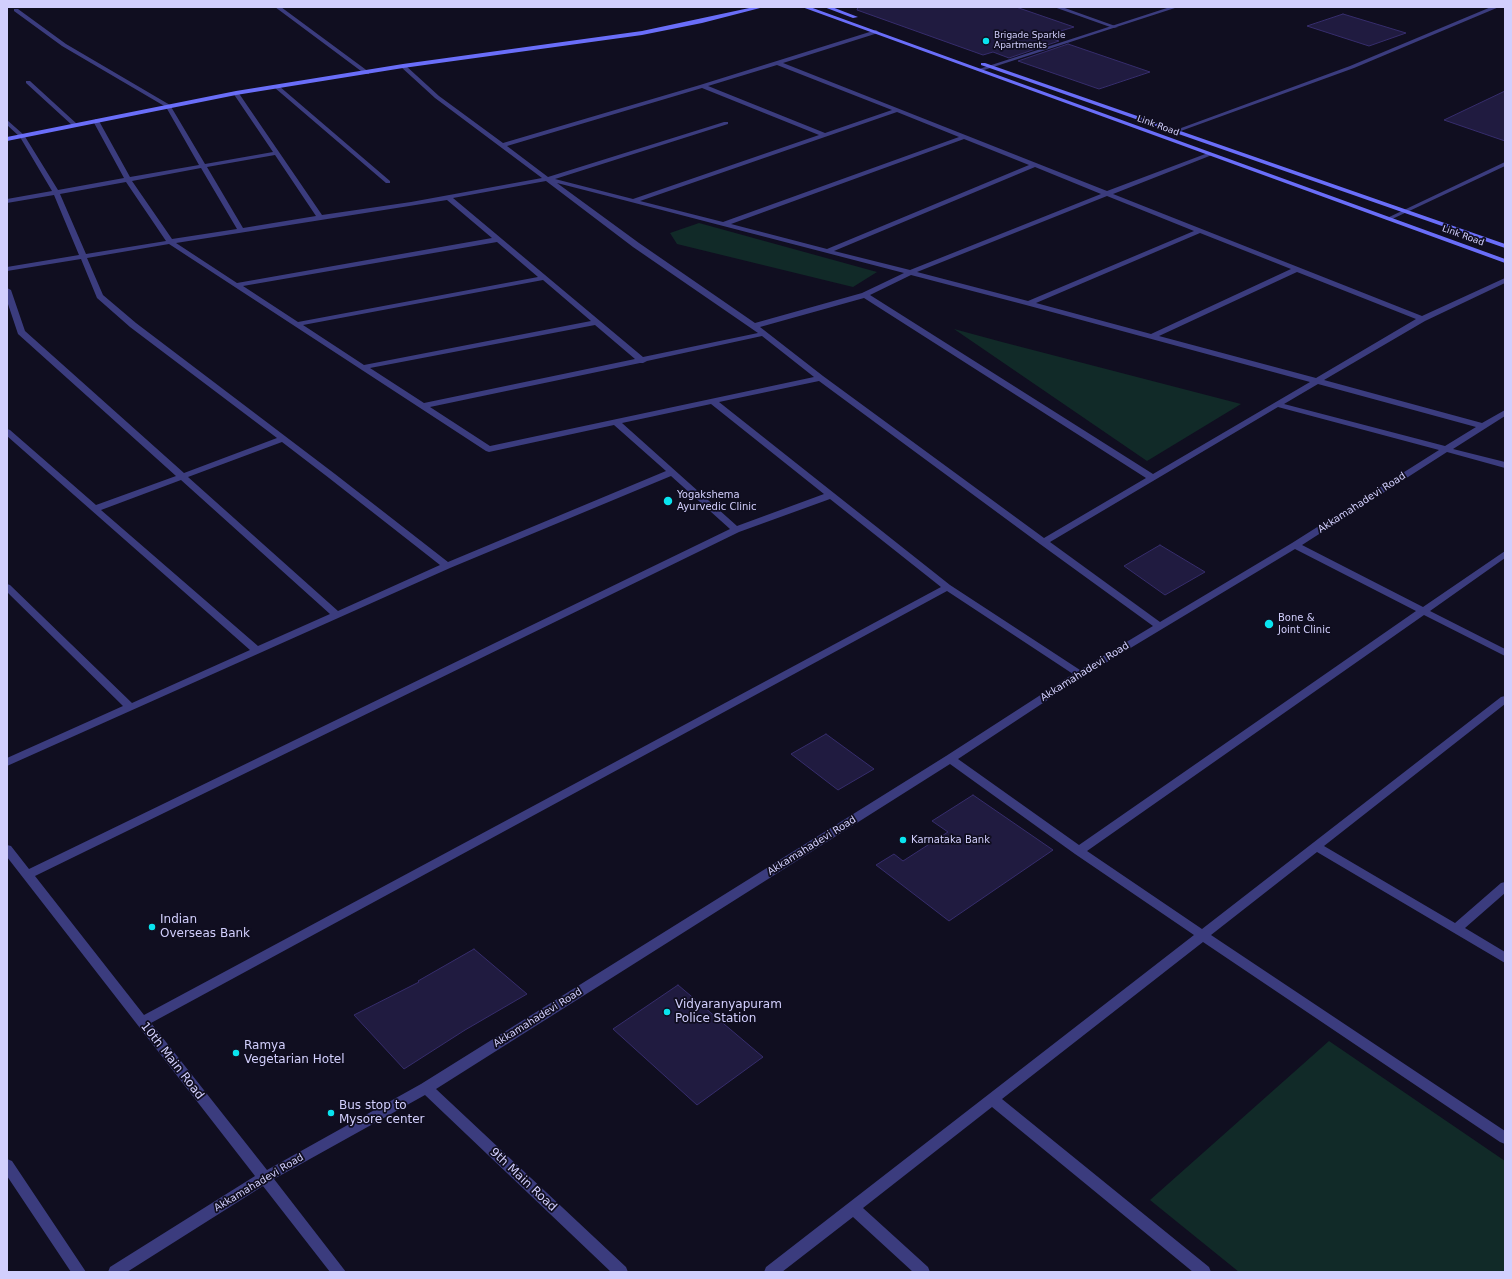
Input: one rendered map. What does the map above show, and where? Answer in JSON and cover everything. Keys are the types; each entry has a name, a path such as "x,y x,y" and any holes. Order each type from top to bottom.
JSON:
{"main road":[{"path":"7,139 168,106 277,87 403,66 642,33 761,7"},
{"name":"Link Road","path":"805,7 1505,261"},
{"path":"827,7 864,21"},
{"path":"931,45 990,67 1505,246"}],"street":[{"path":"278,7 367,72"},
{"path":"1057,7 1115,27"},
{"path":"980,70 1175,7"},
{"path":"1176,131 1352,67 1496,7"},
{"path":"16,10 64,45 168,106 241,230"},
{"path":"502,145 702,86 876,32"},
{"path":"776,62 1422,319"},
{"path":"403,66 437,96 636,245 754,326 820,378 1160,626"},
{"path":"28,82 75,125"},
{"path":"702,86 825,136"},
{"path":"277,87 388,182"},
{"path":"236,94 320,217"},
{"path":"633,201 898,110"},
{"path":"96,121 128,179 170,242 489,449 820,378"},
{"path":"7,122 22,136 56,192 100,296 133,325 447,566"},
{"path":"7,269 320,217 449,198 548,179 726,123"},
{"path":"724,224 964,136"},
{"path":"7,201 276,153"},
{"path":"754,326 865,295 911,272 1210,154"},
{"path":"1388,219 1505,164"},
{"path":"827,251 1035,165"},
{"path":"548,179 1029,303 1483,426"},
{"path":"449,198 642,361"},
{"path":"1029,303 1200,231"},
{"path":"236,285 499,239"},
{"path":"1152,336 1297,269"},
{"path":"297,324 544,278"},
{"path":"1043,542 1279,405 1422,319 1505,280"},
{"path":"7,290 21,332 337,615"},
{"path":"865,295 1153,478"},
{"path":"364,368 597,322"},
{"path":"424,406 642,361 763,334"},
{"path":"712,401 947,587 1080,674"},
{"path":"1279,405 1505,465"},
{"name":"Akkamahadevi Road","path":"115,1272 264,1178 426,1088 950,759 1080,674 1295,545 1505,412"},
{"path":"616,422 736,530"},
{"path":"7,432 258,651"},
{"path":"94,509 283,439"},
{"path":"7,762 447,566 672,472"},
{"path":"28,875 736,530 831,495"},
{"path":"1295,545 1505,652"},
{"path":"1079,851 1505,554"},
{"path":"7,587 130,707"},
{"path":"142,1022 947,587"},
{"path":"771,1272 1505,699"},
{"path":"950,759 1079,851 1202,935 1505,1138"},
{"path":"1317,847 1505,958"},
{"name":"10th Main Road","path":"7,849 339,1272"},
{"path":"1456,929 1505,886"},
{"name":"9th Main Road","path":"426,1088 621,1272"},
{"path":"992,1099 1204,1272"},
{"path":"7,1165 78,1272"},
{"path":"853,1208 924,1272"}],"green space":[{"path":"699,223 877,272 853,287 677,244 670,233"},
{"path":"954,329 1002,342 1241,404 1147,461"},
{"path":"1329,1041 1505,1161 1505,1272 1239,1272 1150,1200"}],"building":[{"name":"Brigade Sparkle Apartments","path":"858,7 1016,7 1074,27 1044,36 1059,41 1009,58 993,52 983,55 857,10"},
{"path":"1343,14 1406,33 1369,46 1307,26"},
{"path":"1068,44 1150,72 1099,89 1018,61"},
{"path":"1505,91 1505,141 1444,120"},
{"path":"1160,545 1205,572 1165,595 1124,566"},
{"path":"826,734 874,769 838,790 791,754"},
{"path":"973,795 1053,850 949,921 876,865 894,854 903,861 948,832 932,821"},
{"path":"474,949 527,994 465,1030 404,1069 354,1015 419,982 418,981"},
{"path":"678,985 763,1057 697,1105 613,1029"}],"place":[{"name":"Brigade Sparkle Apartments","path":"986,41"},
{"name":"Yogakshema Ayurvedic Clinic","path":"668,501"},
{"name":"Bone & Joint Clinic","path":"1269,624"},
{"name":"Karnataka Bank","path":"903,840"},
{"name":"Indian Overseas Bank","path":"152,927"},
{"name":"Vidyaranyapuram Police Station","path":"667,1012"},
{"name":"Ramya Vegetarian Hotel","path":"236,1053"},
{"name":"Bus stop to Mysore center","path":"331,1113"}]}
